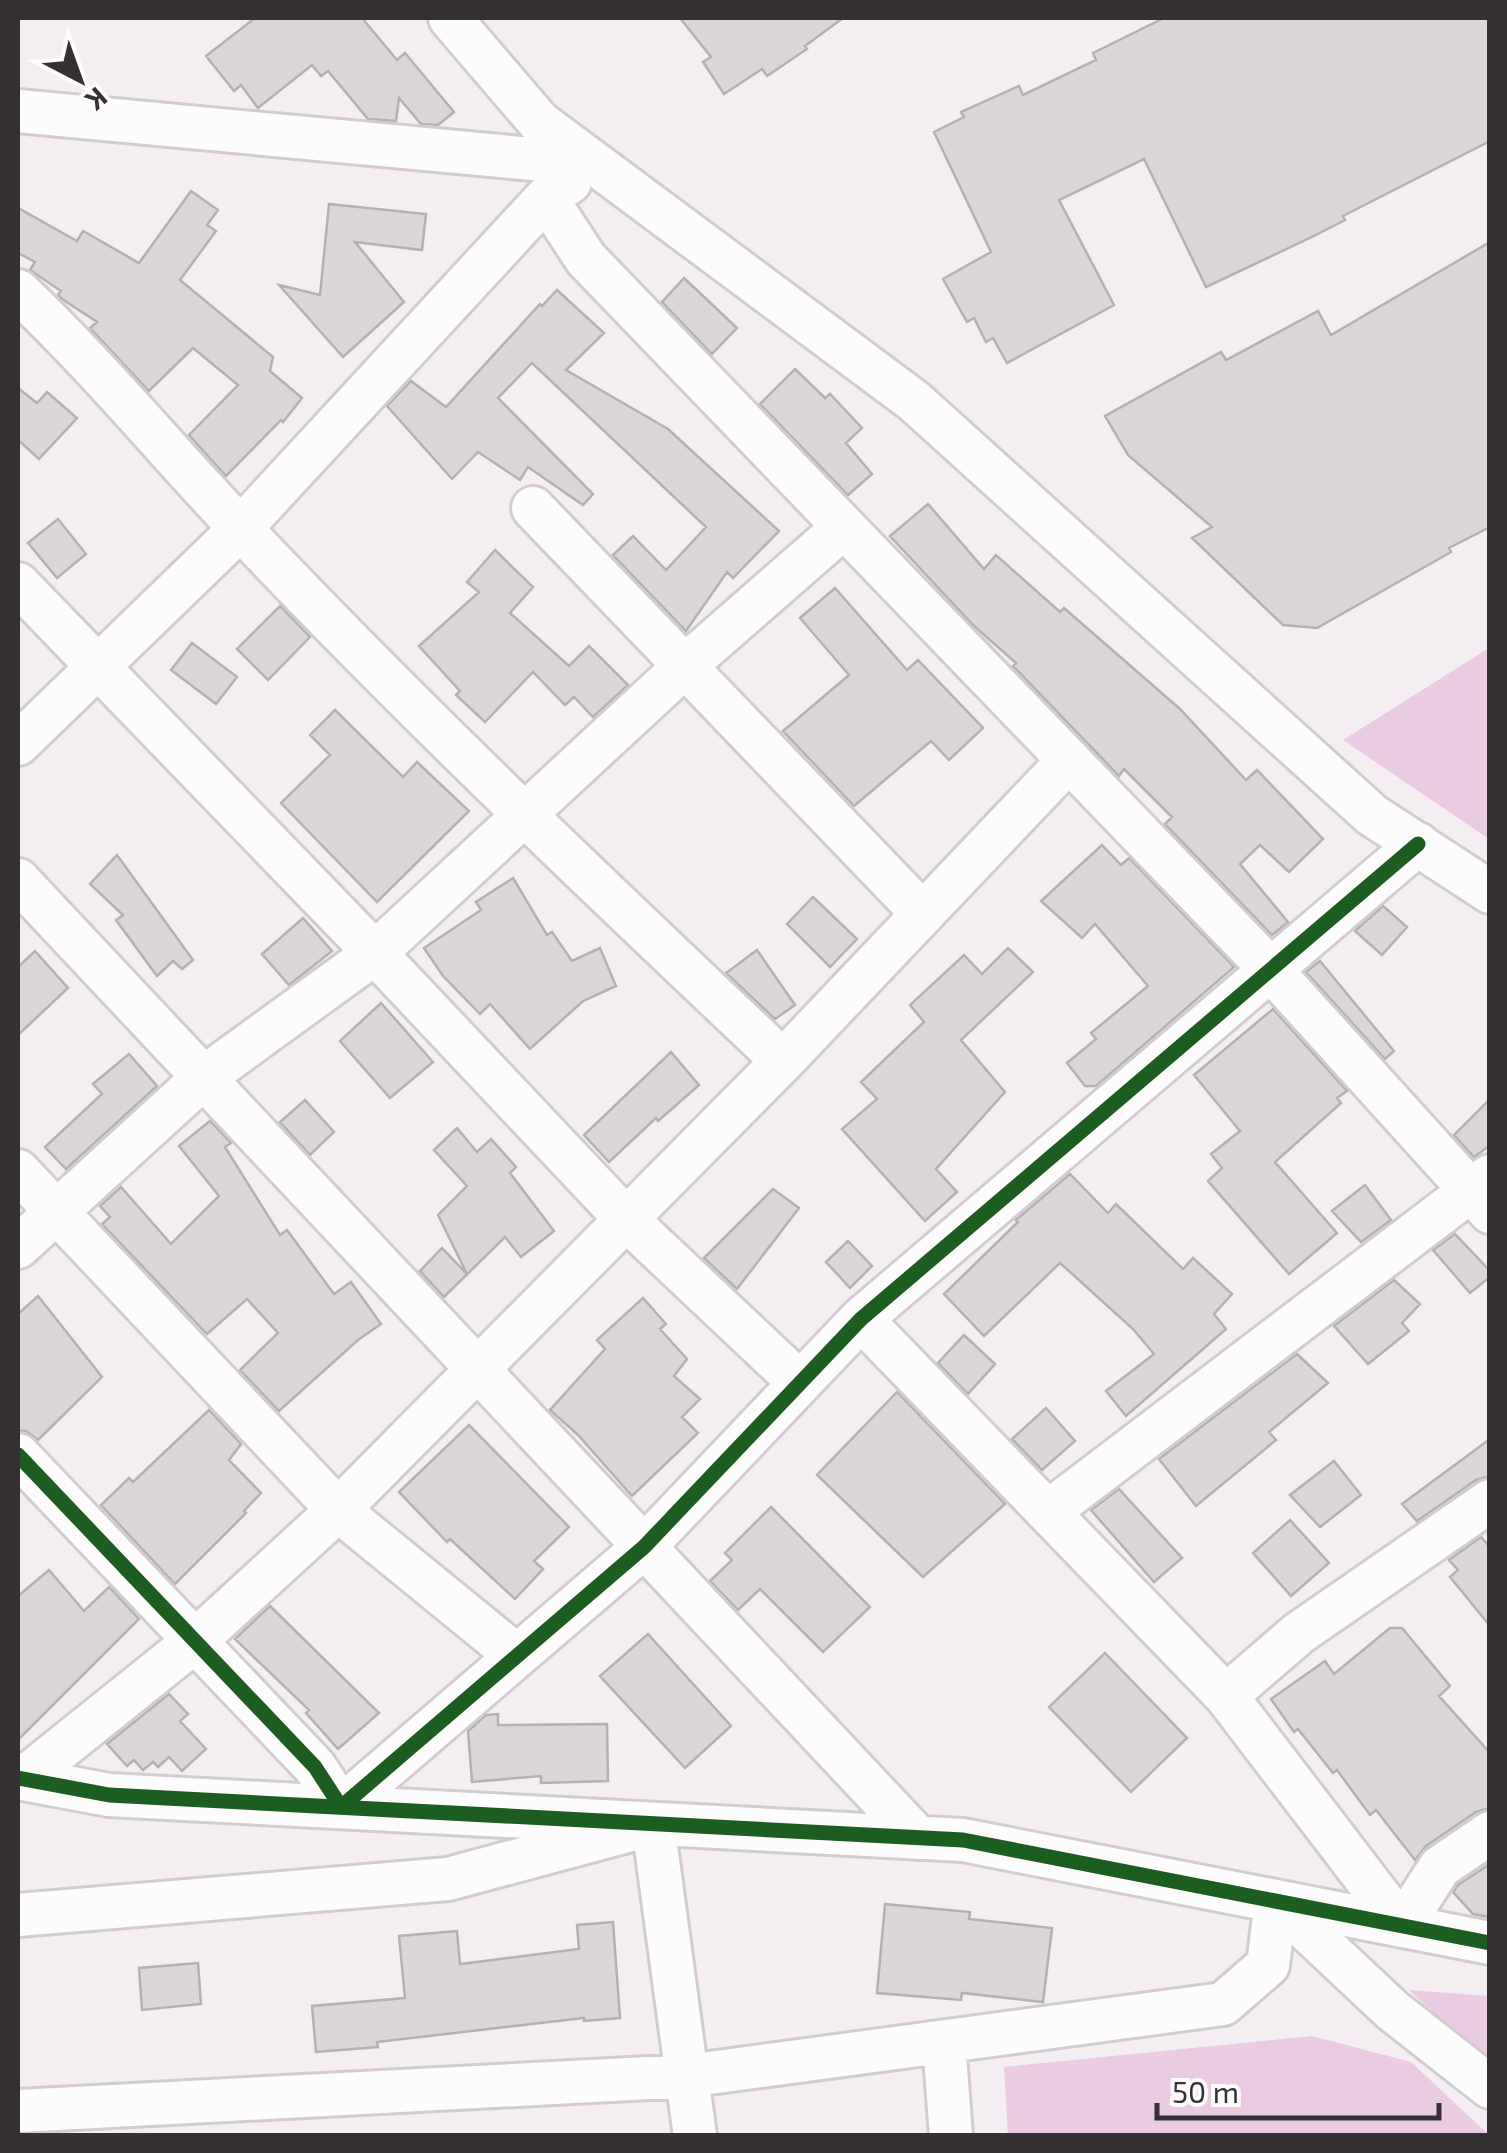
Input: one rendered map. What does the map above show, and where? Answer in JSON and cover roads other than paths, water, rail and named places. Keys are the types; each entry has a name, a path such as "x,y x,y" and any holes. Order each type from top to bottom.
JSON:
{"street":[{"path":"450,18 539,122 914,400 1372,814 1490,892"},
{"path":"18,111 597,165"},
{"path":"18,744 240,528 546,198 597,165"},
{"path":"546,198 586,259 1482,1192 1048,1512"},
{"path":"18,291 76,346 240,528 523,814 783,1061"},
{"path":"533,508 923,914"},
{"path":"18,1247 204,1078 375,953 685,666 844,527"},
{"path":"18,584 626,1219 800,1383"},
{"path":"19,1777 194,1640 338,1510 783,1061 1069,760"},
{"path":"341,1807 644,1547 862,1319 1418,844"},
{"path":"18,880 918,1838"},
{"path":"18,1171 338,1510 516,1656"},
{"path":"862,1319 1226,1696 1402,1926"},
{"path":"18,1455 315,1767 341,1807"},
{"path":"1226,1696 1299,1633 1490,1501"},
{"path":"19,1777 109,1794 964,1840 1490,1943"},
{"path":"18,1915 448,1879 653,1824"},
{"path":"653,1824 695,2136"},
{"path":"1402,1926 1440,1867 1490,1833"},
{"path":"18,2111 687,2076 1224,2004 1268,1966 1276,1901"},
{"path":"1276,1901 1392,2010 1490,2087"},
{"path":"944,2042 951,2136"}]}
